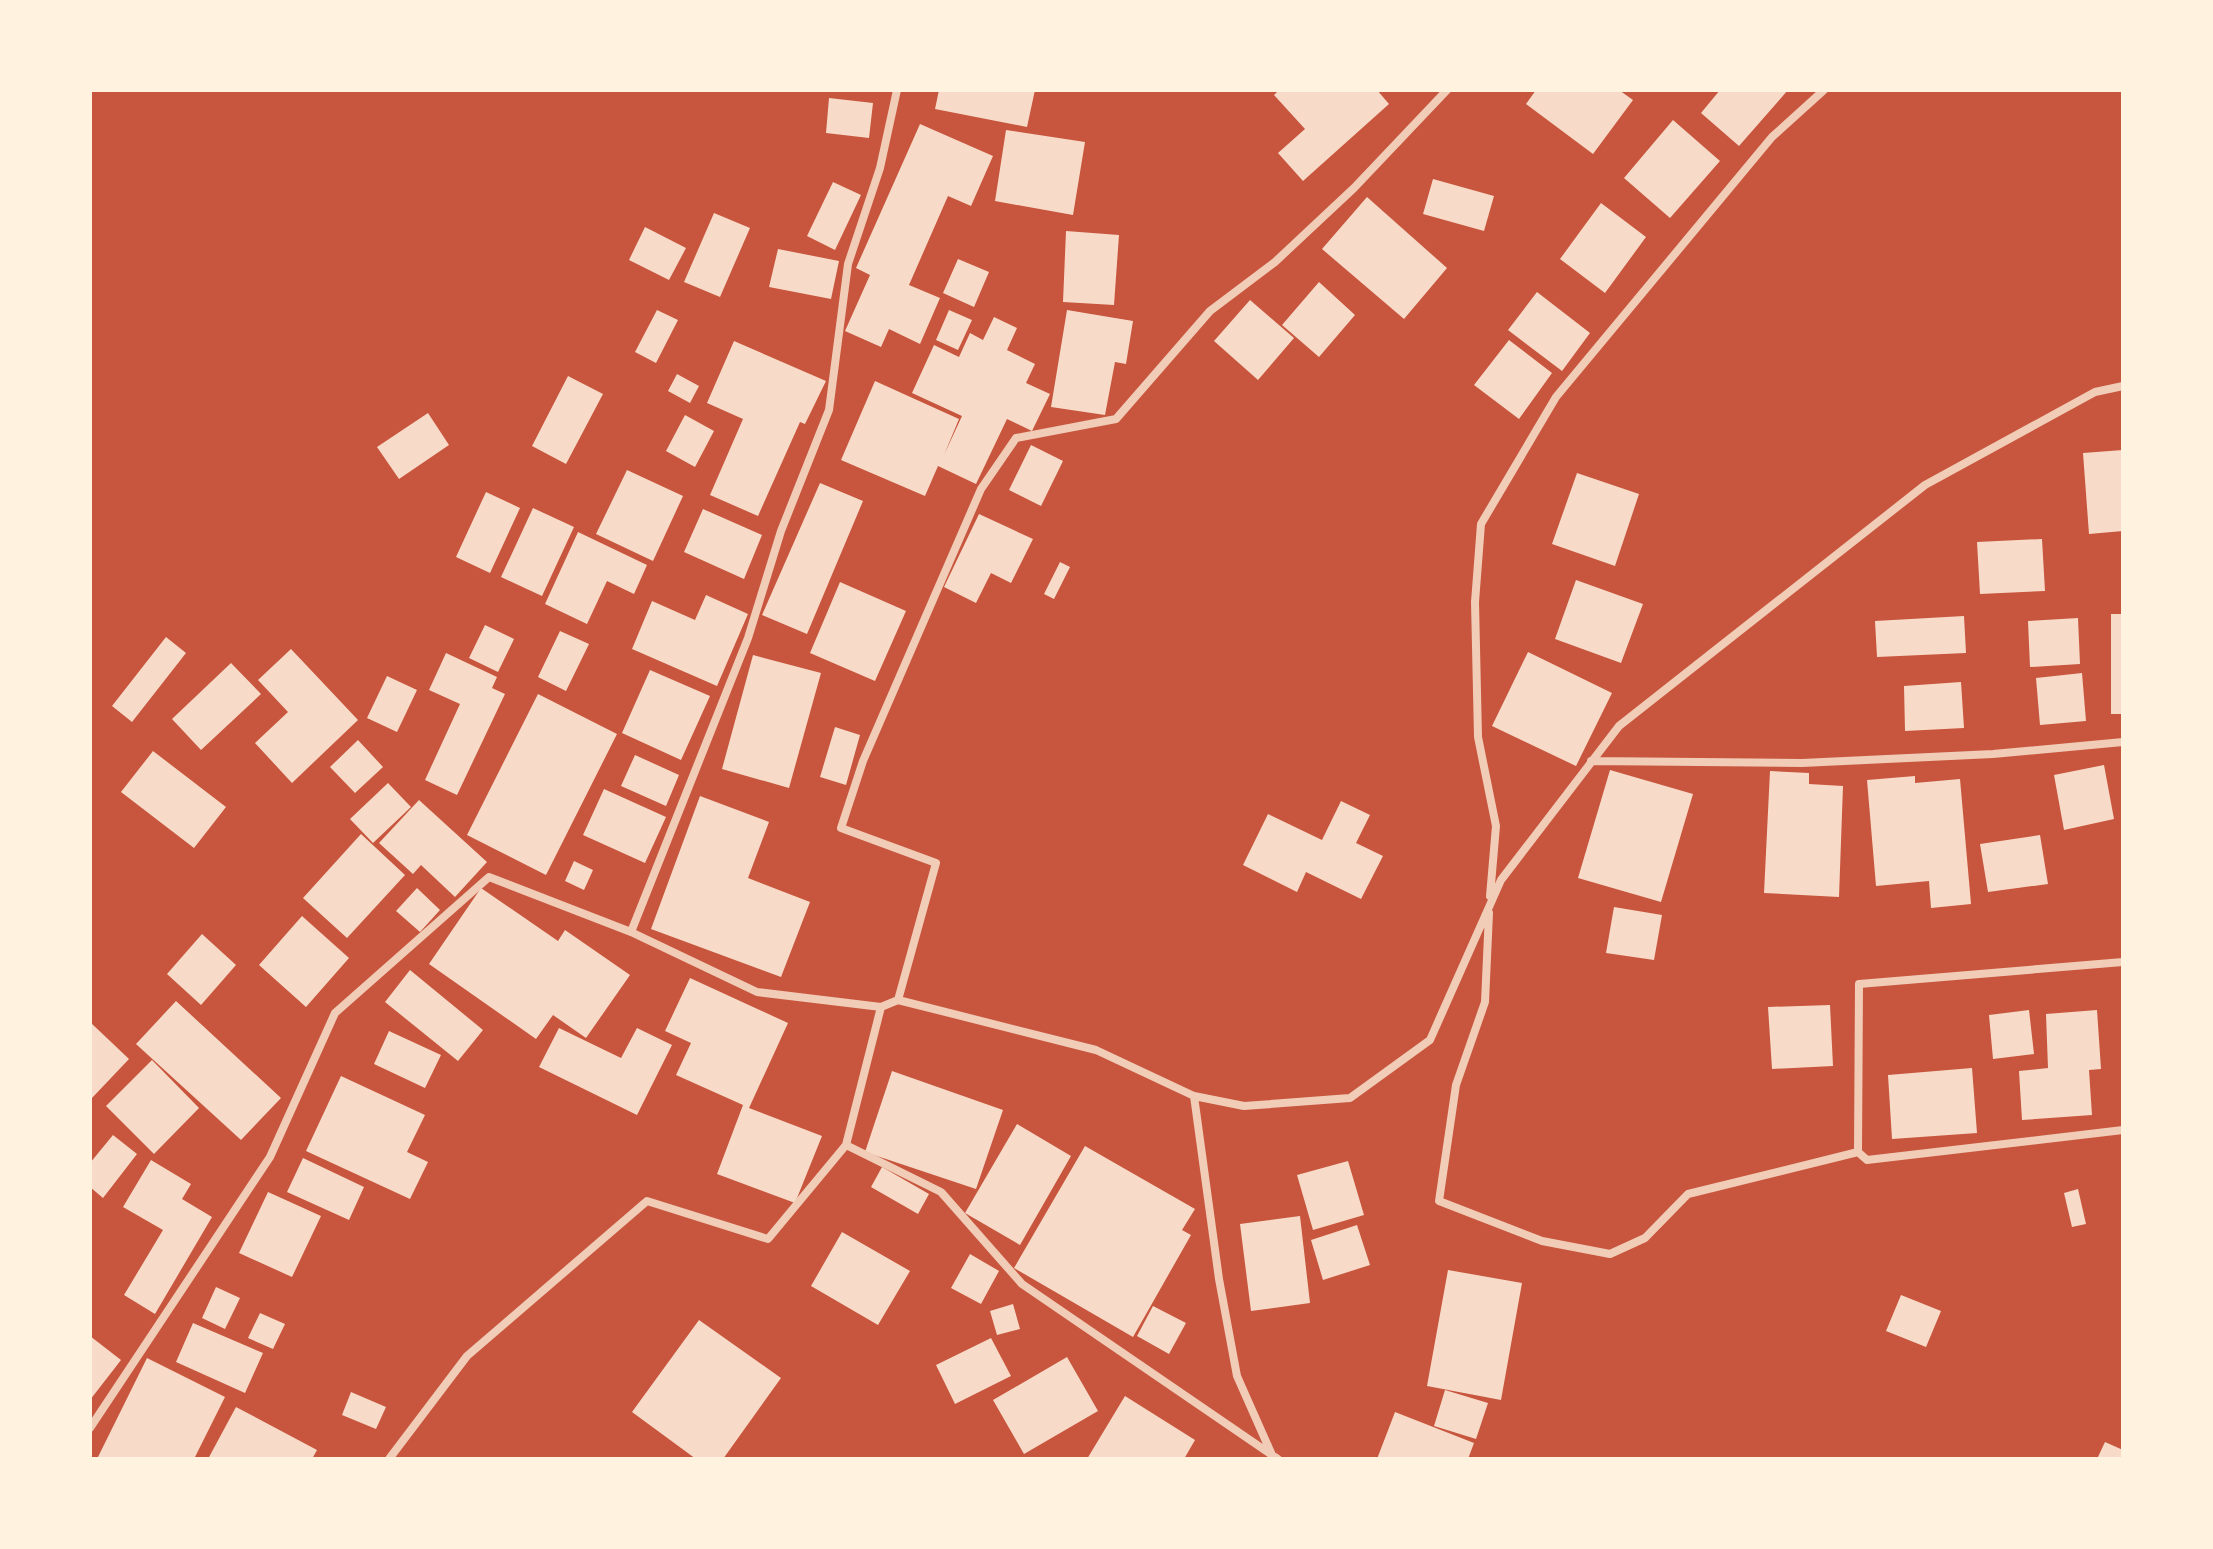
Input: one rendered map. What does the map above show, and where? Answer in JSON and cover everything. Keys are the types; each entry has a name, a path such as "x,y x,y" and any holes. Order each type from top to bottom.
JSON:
{"street":[{"path":"631,932 748,638 781,531 829,410 848,264 880,168 897,90"},
{"path":"898,1000 936,863 841,828 863,761 981,489 1016,438 1116,419 1210,311 1275,262 1354,188 1447,90"},
{"path":"1824,90 1772,137 1556,397 1481,524 1475,602 1478,737 1496,826 1485,1002 1456,1085 1439,1201 1542,1241 1610,1254 1645,1238 1688,1194 1858,1152"},
{"path":"90,1428 270,1157 335,1013 489,877 631,932 757,992 881,1007 898,1000 1096,1050 1194,1096 1244,1106 1350,1098 1430,1040 1501,880 1619,726 1925,485 2095,392 2123,386"},
{"path":"1591,761 1802,763 1993,754 2123,742"},
{"path":"2123,962 1859,984 1858,1152 1867,1160 2123,1130"},
{"path":"389,1459 467,1356 647,1201 768,1239 846,1145 881,1007"},
{"path":"1194,1096 1219,1279 1237,1376 1275,1457"},
{"path":"846,1145 941,1192 1022,1284 1275,1457"}],"building":[{"path":"939,90 1035,90 1027,127 935,109"},
{"path":"1279,90 1377,90 1389,104 1303,181 1278,153 1305,129 1274,95"},
{"path":"1536,90 1619,90 1633,100 1593,154 1526,104"},
{"path":"1720,90 1788,90 1739,146 1701,113"},
{"path":"829,98 873,103 869,138 826,133"},
{"path":"1673,120 1720,161 1670,218 1624,178"},
{"path":"920,124 993,156 971,206 948,196 909,285 940,298 920,344 889,329 881,347 845,331 870,275 856,268"},
{"path":"1006,130 1085,142 1073,215 995,201"},
{"path":"1433,179 1494,196 1484,231 1423,214"},
{"path":"833,182 861,195 835,250 807,236"},
{"path":"1367,197 1447,268 1404,319 1322,249"},
{"path":"1601,203 1646,237 1605,293 1560,259"},
{"path":"714,213 750,228 720,297 684,282"},
{"path":"645,227 686,248 669,280 629,260"},
{"path":"1066,231 1119,235 1114,305 1063,302"},
{"path":"778,249 839,261 831,299 769,287"},
{"path":"958,259 989,272 974,307 943,293"},
{"path":"1319,282 1355,315 1319,357 1282,325"},
{"path":"1537,292 1590,333 1562,371 1508,330"},
{"path":"1250,300 1294,338 1258,380 1214,341"},
{"path":"657,310 678,320 656,363 635,352"},
{"path":"949,310 972,320 958,350 936,340"},
{"path":"1067,310 1133,321 1126,364 1115,362 1105,415 1051,407"},
{"path":"994,317 1017,328 1007,350 1035,364 1026,383 1050,394 1032,431 1007,419 976,484 938,466 925,496 841,460 875,381 959,419 944,455 962,416 912,393 934,345 959,357 970,333 983,340"},
{"path":"1509,340 1552,373 1519,419 1474,385"},
{"path":"734,341 826,381 805,424 800,422 758,516 710,495 743,419 707,403"},
{"path":"677,374 699,386 690,403 668,391"},
{"path":"568,376 603,394 566,464 532,446"},
{"path":"428,413 449,445 399,479 377,447"},
{"path":"685,415 714,431 695,467 666,451"},
{"path":"1031,445 1063,461 1041,506 1009,490"},
{"path":"2123,450 2123,531 2089,534 2083,453"},
{"path":"627,470 683,496 653,561 596,534"},
{"path":"1577,473 1639,494 1615,566 1552,544"},
{"path":"820,483 863,501 807,634 762,615"},
{"path":"486,492 520,508 490,573 456,557"},
{"path":"533,508 574,527 542,596 501,577"},
{"path":"703,509 762,535 744,579 684,552"},
{"path":"979,514 1033,539 1011,583 991,573 976,603 944,587"},
{"path":"578,532 647,565 634,594 607,581 587,624 545,604"},
{"path":"2042,539 2045,591 1980,594 1977,542"},
{"path":"1060,562 1070,567 1054,599 1044,594"},
{"path":"1576,580 1643,604 1621,663 1555,639"},
{"path":"840,582 906,611 875,681 810,653"},
{"path":"706,595 748,614 717,686 632,649 652,601 695,620"},
{"path":"2111,614 2123,614 2123,714 2111,714"},
{"path":"1964,616 1966,653 1877,657 1875,621"},
{"path":"2078,618 2080,664 2030,667 2028,621"},
{"path":"485,625 514,639 498,672 469,658"},
{"path":"560,631 589,644 566,691 538,677"},
{"path":"166,637 186,653 132,722 112,706"},
{"path":"291,649 358,720 292,783 255,743 288,712 258,680"},
{"path":"1528,652 1612,693 1576,766 1492,726"},
{"path":"446,653 497,677 492,688 505,694 457,795 425,780 460,704 429,690"},
{"path":"753,655 821,673 789,788 722,769"},
{"path":"231,663 261,694 201,750 172,719"},
{"path":"650,670 710,696 681,760 622,733"},
{"path":"2082,673 2086,721 2040,725 2036,678"},
{"path":"387,676 417,690 397,732 367,718"},
{"path":"1961,682 1964,728 1905,731 1904,686"},
{"path":"538,694 617,734 546,875 467,835"},
{"path":"835,727 860,735 846,785 820,777"},
{"path":"358,740 383,767 355,793 330,767"},
{"path":"153,751 226,807 194,848 121,792"},
{"path":"635,755 679,775 666,806 621,786"},
{"path":"2104,765 2114,819 2064,830 2054,775"},
{"path":"1610,770 1693,794 1661,902 1578,878"},
{"path":"1770,771 1809,773 1809,784 1843,786 1839,897 1764,893"},
{"path":"1915,776 1915,783 1960,779 1971,904 1931,908 1929,881 1876,886 1867,780"},
{"path":"388,783 411,807 373,843 350,819"},
{"path":"604,789 666,817 645,863 583,835"},
{"path":"700,796 769,822 748,878 810,902 781,977 651,929"},
{"path":"419,800 487,862 455,897 421,865 413,874 379,843"},
{"path":"1341,801 1370,815 1356,843 1383,856 1361,899 1306,872 1297,892 1243,865 1268,814 1322,840"},
{"path":"361,834 405,875 347,938 303,898"},
{"path":"2040,835 2048,884 1988,892 1980,844"},
{"path":"574,861 593,870 584,890 565,881"},
{"path":"417,888 440,910 420,932 396,911"},
{"path":"481,888 558,941 565,930 630,975 586,1038 553,1015 536,1039 429,964"},
{"path":"1614,907 1662,915 1654,960 1606,953"},
{"path":"302,916 349,958 306,1007 259,965"},
{"path":"202,934 236,965 201,1005 167,974"},
{"path":"410,970 483,1030 458,1061 385,1002"},
{"path":"690,978 788,1023 749,1108 822,1136 795,1203 717,1174 743,1105 676,1075 691,1043 665,1031"},
{"path":"176,1001 281,1098 241,1140 136,1044"},
{"path":"1830,1005 1833,1066 1772,1069 1768,1007"},
{"path":"2029,1010 2034,1054 1993,1059 1989,1015"},
{"path":"2097,1010 2101,1069 2089,1070 2092,1115 2022,1120 2019,1071 2048,1068 2046,1014"},
{"path":"90,1022 129,1059 92,1098 90,1096"},
{"path":"559,1028 621,1058 637,1028 672,1045 637,1115 539,1067"},
{"path":"389,1031 441,1055 425,1088 374,1064"},
{"path":"152,1060 199,1108 154,1154 106,1106"},
{"path":"1972,1068 1977,1133 1892,1139 1888,1075"},
{"path":"892,1071 1003,1110 976,1189 865,1152"},
{"path":"341,1076 425,1115 407,1152 428,1162 410,1199 306,1151"},
{"path":"1017,1124 1071,1156 1020,1245 965,1213"},
{"path":"113,1135 137,1154 103,1198 90,1187 90,1163"},
{"path":"1085,1146 1195,1209 1182,1230 1191,1235 1133,1337 1014,1268"},
{"path":"303,1158 364,1187 349,1220 287,1192"},
{"path":"151,1160 191,1184 182,1199 212,1217 155,1314 124,1295 163,1230 123,1207"},
{"path":"1348,1161 1364,1215 1313,1230 1297,1175"},
{"path":"882,1167 929,1194 918,1214 871,1187"},
{"path":"2078,1189 2086,1224 2072,1227 2064,1193"},
{"path":"268,1192 321,1216 292,1277 239,1253"},
{"path":"1300,1216 1310,1303 1251,1311 1240,1224"},
{"path":"1357,1225 1370,1265 1323,1280 1311,1240"},
{"path":"842,1232 910,1271 878,1325 811,1286"},
{"path":"970,1254 999,1271 981,1304 951,1288"},
{"path":"1448,1270 1522,1283 1501,1400 1427,1386"},
{"path":"216,1287 240,1298 225,1329 202,1318"},
{"path":"1901,1295 1941,1311 1926,1347 1886,1331"},
{"path":"1013,1304 1020,1329 997,1335 990,1311"},
{"path":"1153,1306 1186,1323 1169,1354 1137,1336"},
{"path":"260,1313 285,1324 273,1349 248,1338"},
{"path":"699,1320 781,1378 723,1459 696,1459 632,1412"},
{"path":"193,1323 263,1353 245,1393 176,1362"},
{"path":"90,1336 121,1360 90,1400"},
{"path":"991,1338 1011,1376 955,1404 936,1365"},
{"path":"1067,1357 1098,1411 1024,1454 993,1400"},
{"path":"147,1358 225,1397 194,1459 97,1459"},
{"path":"1445,1390 1488,1403 1476,1439 1434,1426"},
{"path":"351,1392 386,1407 376,1429 342,1415"},
{"path":"1125,1396 1195,1440 1184,1459 1087,1459"},
{"path":"236,1407 317,1450 312,1459 208,1459"},
{"path":"1395,1412 1474,1443 1468,1459 1377,1459"},
{"path":"2105,1442 2123,1450 2123,1459 2097,1459"}]}
